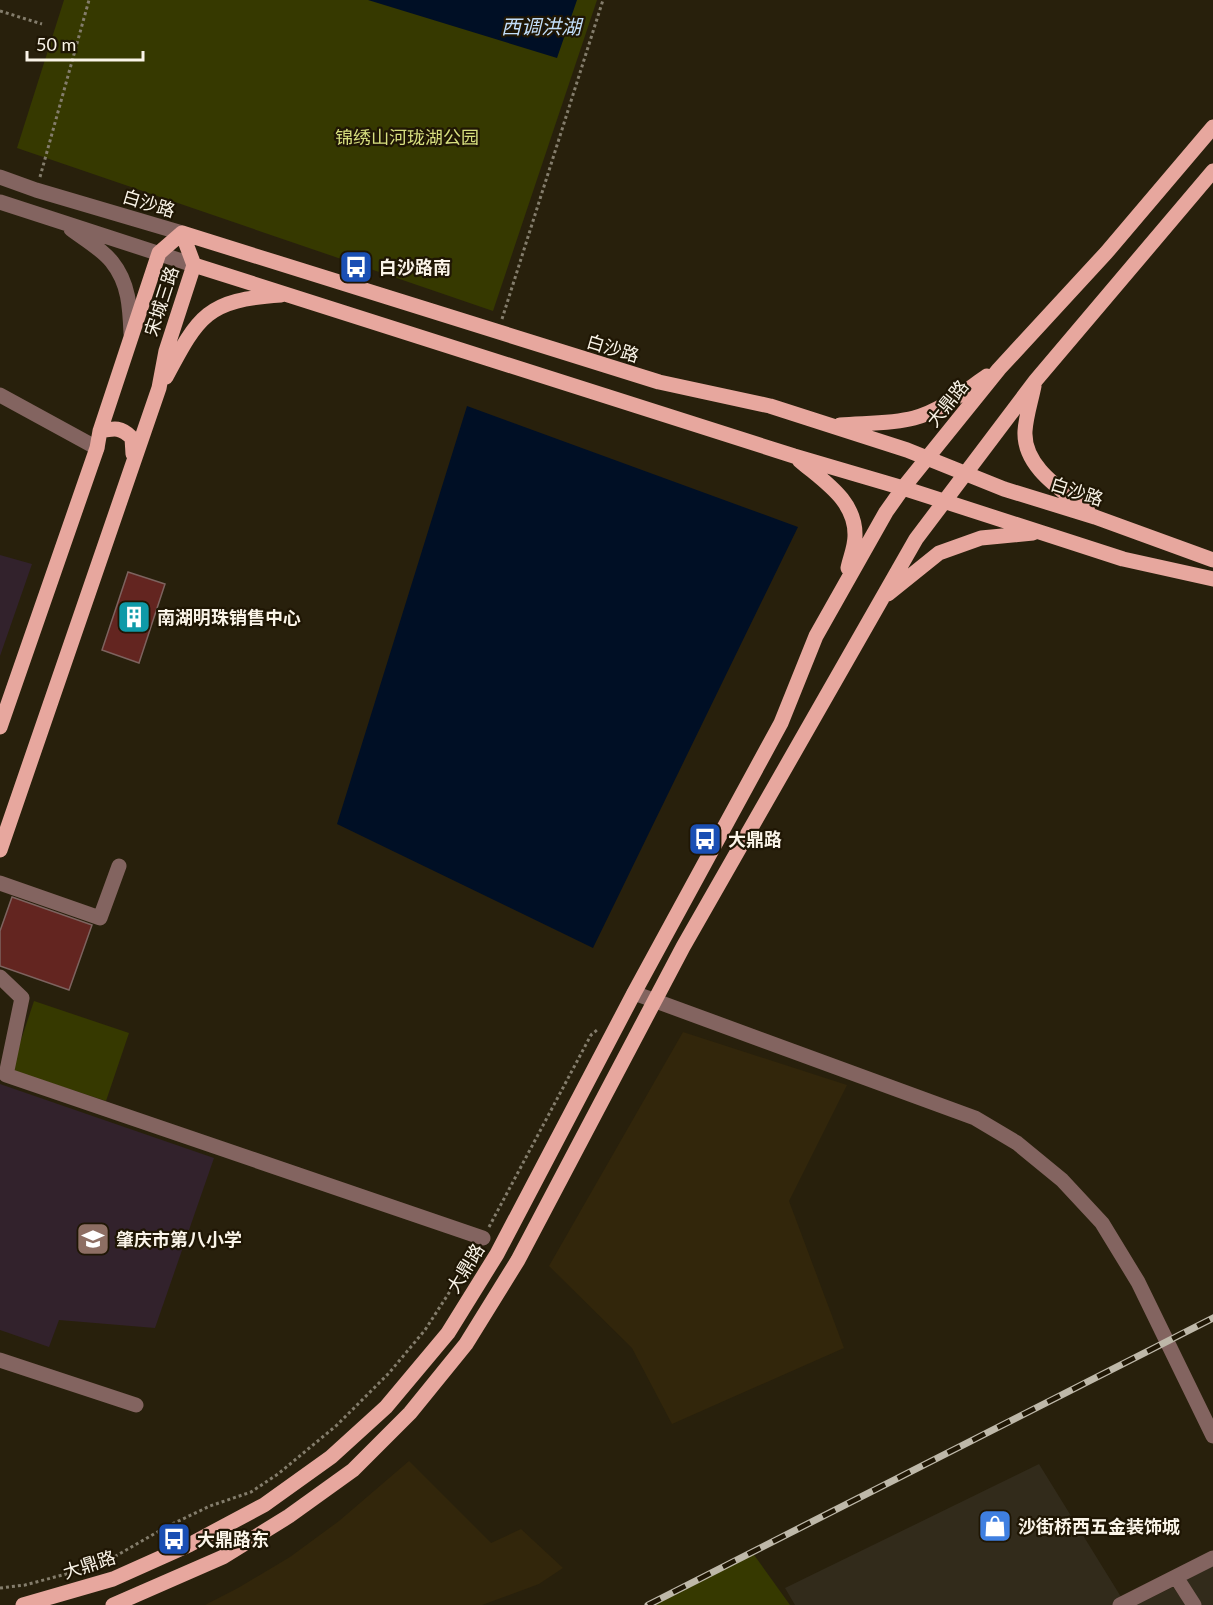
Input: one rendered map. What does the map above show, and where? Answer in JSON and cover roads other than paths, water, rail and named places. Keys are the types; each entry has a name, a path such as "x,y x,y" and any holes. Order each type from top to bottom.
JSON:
{"main road":[{"name":"大鼎路","path":"23,1605 113,1579 189,1545 264,1505 332,1457 386,1407 448,1333 496,1254 634,993 781,723 816,636 886,512 999,369 1106,253 1213,127"},
{"path":"113,1605 223,1557 289,1516 353,1470 410,1413 466,1344 518,1260 654,999 916,539 1036,381 1213,171"},
{"name":"宋城三路","path":"0,727 97,448 100,431 159,253 182,233 194,265 166,351 159,388 0,850"},
{"name":"白沙路","path":"182,233 659,382 770,406 928,457 1004,489 1095,517 1213,560"},
{"path":"194,265 794,456 903,488 1123,560 1213,579"},
{"path":"159,388 195,326 215,308 255,297 290,294"},
{"path":"831,426 896,421 916,417 946,403 999,369"},
{"path":"1036,381 1025,433 1027,449 1034,465 1095,517"},
{"path":"100,431 116,428 124,430 132,438 134,460"},
{"path":"794,456 840,495 849,508 854,522 855,538 844,585"},
{"path":"881,600 939,553 981,538 1043,533"}],"street":[{"name":"白沙路","path":"0,177 36,190 182,233"},
{"path":"0,201 194,265"},
{"path":"64,224 111,261 124,281 130,303 131,337"},
{"path":"0,395 97,448"},
{"path":"0,883 100,918 119,866"},
{"path":"0,977 22,998 6,1075 483,1238"},
{"path":"634,993 975,1118 1017,1143 1062,1180 1102,1223 1138,1282 1213,1436"},
{"path":"0,1359 136,1405"},
{"path":"1120,1605 1213,1558"},
{"path":"1176,1577 1194,1605"}],"water":[{"name":"西调洪湖","path":"368,0 577,0 557,58"},
{"path":"467,406 798,527 593,948 337,824"}],"railway":[{"path":"648,1605 1213,1318"}],"place":[{"name":"白沙路南","path":"356,267"},
{"name":"南湖明珠销售中心","path":"134,617"},
{"name":"大鼎路","path":"705,839"},
{"name":"肇庆市第八小学","path":"93,1239"},
{"name":"沙街桥西五金装饰城","path":"995,1526"},
{"name":"大鼎路东","path":"174,1539"}],"park label":[{"name":"锦绣山河珑湖公园","path":"407,137"}]}
